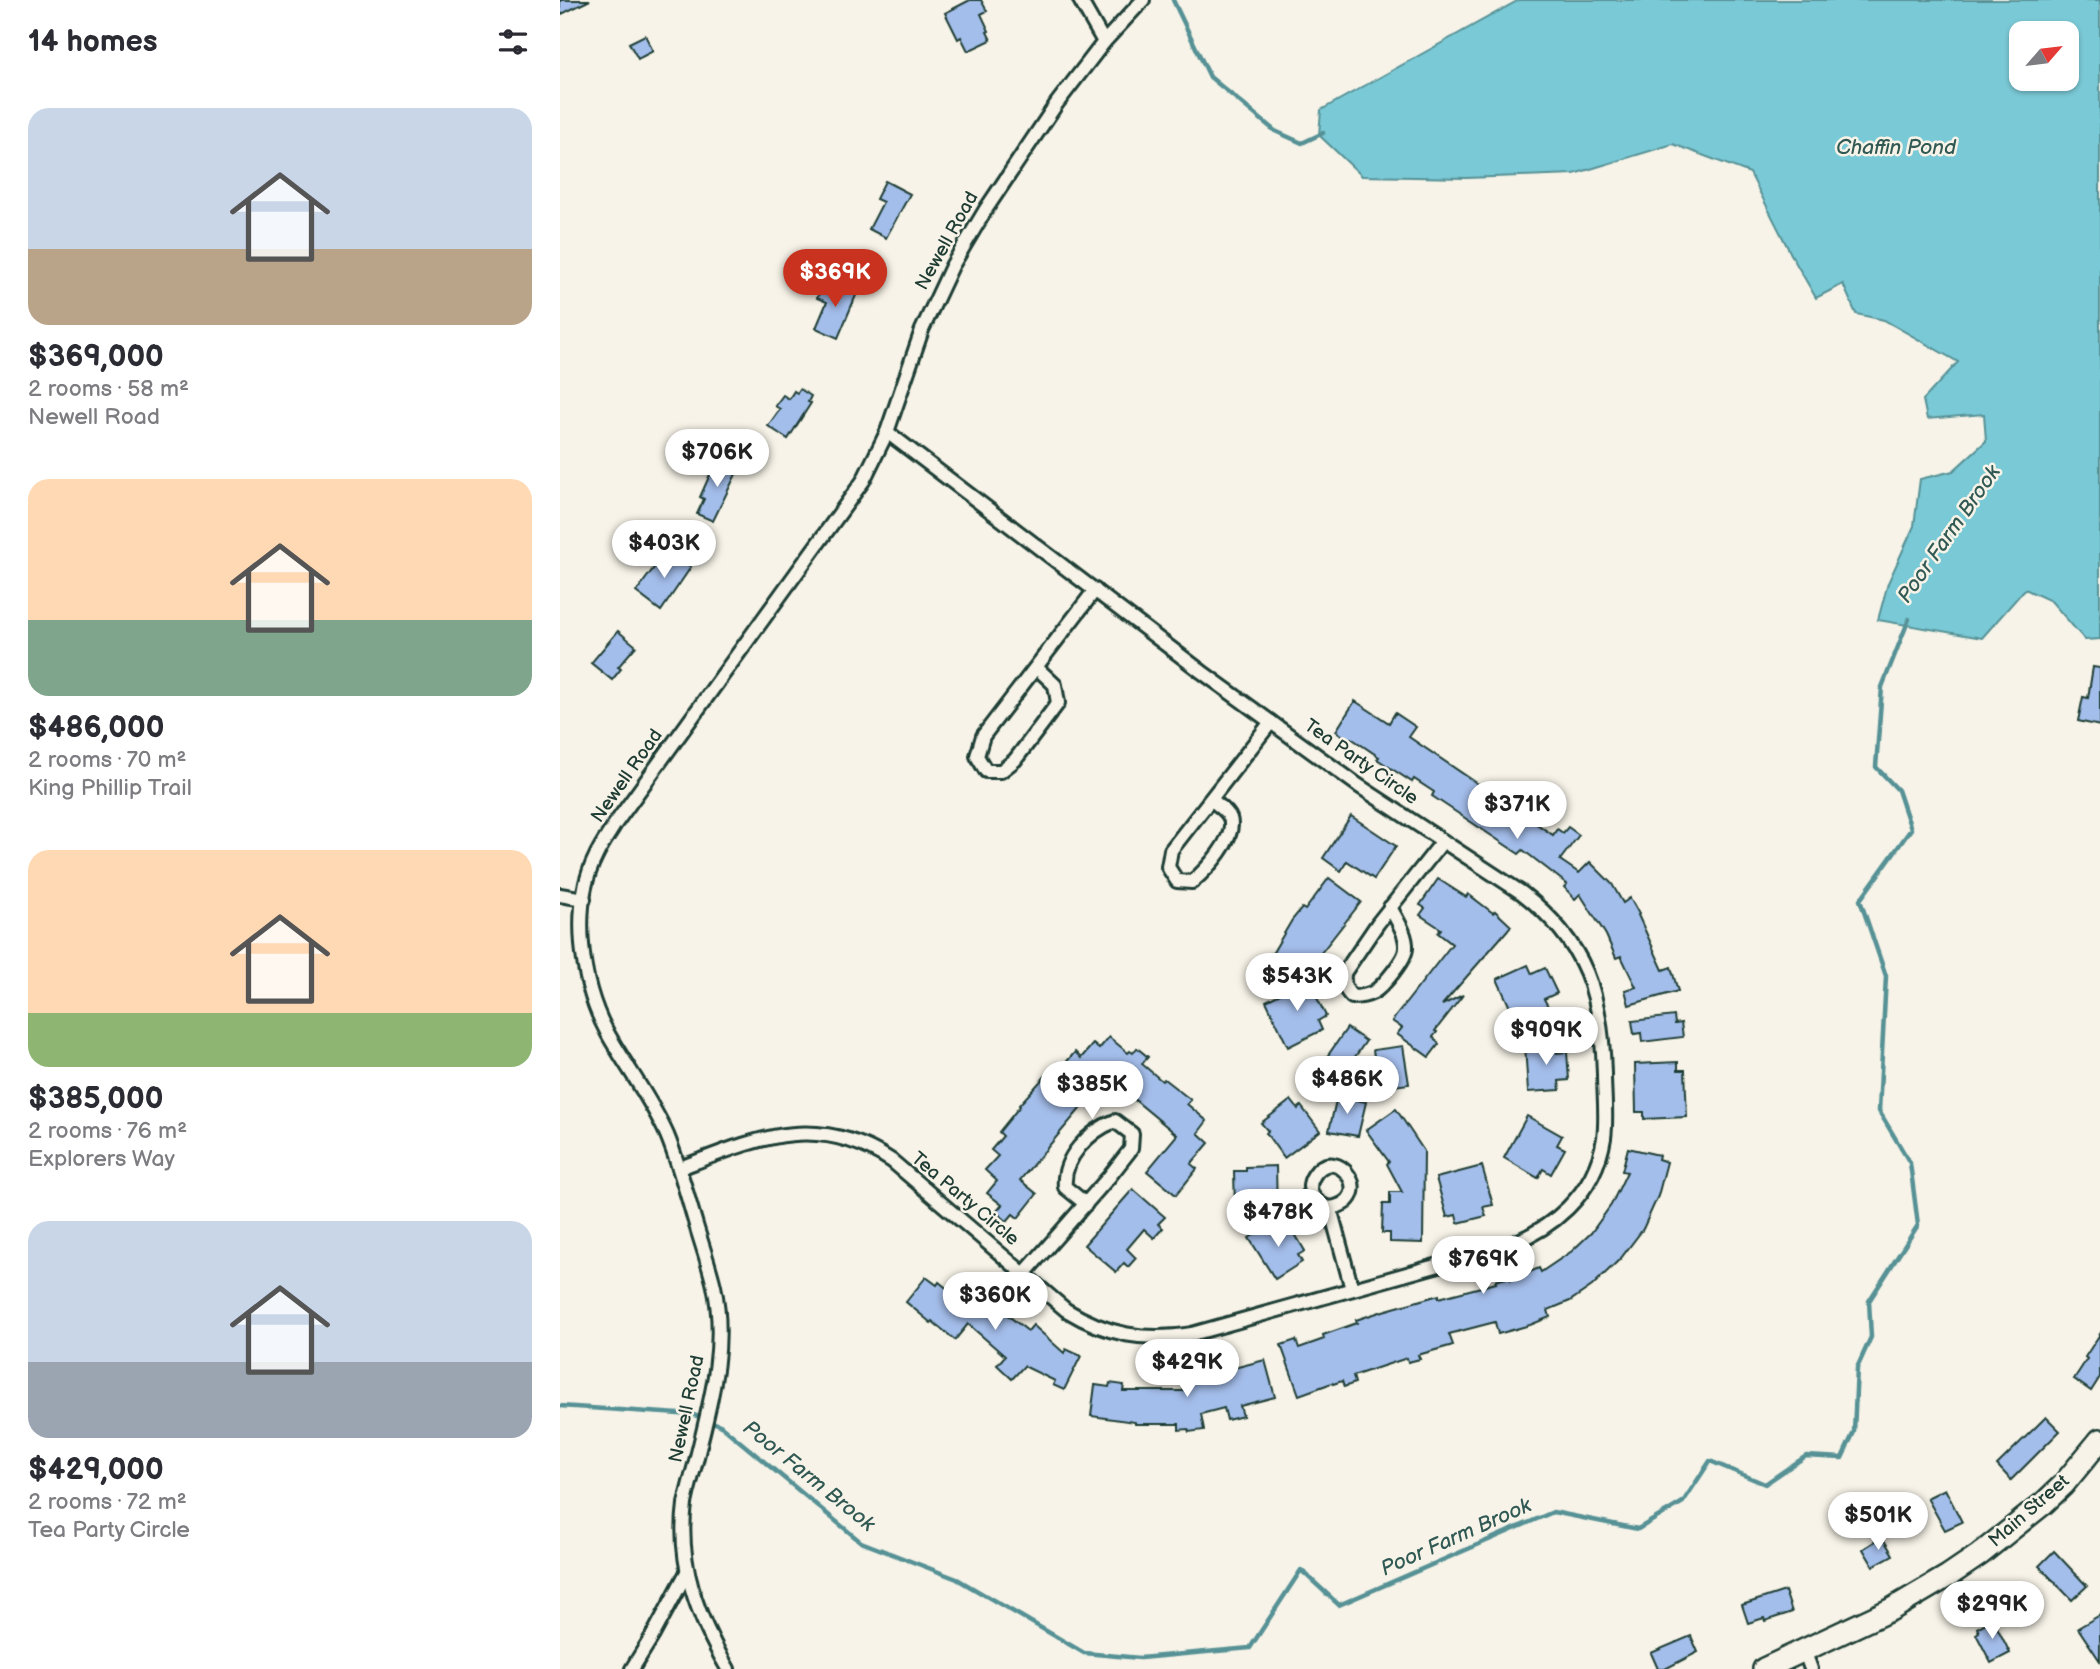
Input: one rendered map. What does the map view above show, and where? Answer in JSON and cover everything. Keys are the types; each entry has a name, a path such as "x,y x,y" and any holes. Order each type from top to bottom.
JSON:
{"main road":[{"name":"Main Street","path":"1764,1669 1807,1660 1979,1555 2063,1485 2100,1440"}],"street":[{"path":"1080,0 1104,42"},
{"name":"Newell Road","path":"727,1669 694,1598 687,1572 684,1540 686,1501 705,1425 720,1346 714,1286 680,1168 666,1134 598,1013 585,966 582,943 583,900 588,877 595,857 615,824 863,481 887,432 922,330 952,266 986,209 1050,113 1104,42 1143,0"},
{"name":"Tea Party Circle","path":"680,1168 751,1142 787,1133 824,1135 862,1144 892,1161 1066,1310 1105,1328 1148,1338 1170,1338 1500,1248 1523,1239 1546,1227 1565,1211 1590,1178 1601,1152 1605,1124 1602,1030 1594,989 1577,953 1562,930 1533,901 1359,786 887,432"},
{"path":"1036,667 1055,685 1058,703 1015,760 1001,771 986,771 977,756 983,736 1095,590"},
{"path":"1211,799 1226,812 1231,821 1230,835 1206,870 1192,882 1177,881 1168,867 1171,850 1271,722"},
{"path":"1390,907 1404,933 1407,950 1399,965 1377,990 1363,997 1352,997 1343,981 1344,973 1390,907 1443,841"},
{"path":"560,895 583,900"},
{"path":"1024,1274 1086,1204 1131,1149 1132,1134 1115,1121 1100,1127 1081,1144 1064,1173 1065,1187 1086,1204"},
{"path":"1330,1208 1352,1289"},
{"path":"632,1669 650,1642 687,1572"}],"water":[{"name":"Chaffin Pond","path":"1519,0 2100,0 2100,639 2085,640 2051,601 2025,589 1982,638 1878,620 1888,583 1914,526 1920,479 1953,471 1986,441 1984,414 1927,419 1923,400 1958,362 1884,320 1856,314 1843,284 1816,298 1750,173 1673,144 1574,174 1466,178 1362,176 1319,135 1321,110"}],"building":[{"path":"560,0 590,0 560,15"},
{"path":"970,0 981,0 987,11 981,14 991,40 968,51 961,37 958,39 945,13"},
{"path":"645,35 653,51 638,59 629,43"},
{"path":"885,181 910,194 886,238 869,229 883,202 876,199"},
{"path":"834,284 857,293 838,338 816,328 827,302 817,298 822,287 831,291"},
{"path":"800,389 811,396 808,402 811,403 788,439 768,426 780,409 775,406 783,395 789,399 794,391 797,393"},
{"path":"720,460 739,468 713,521 697,514 704,499 700,497 712,470 715,471"},
{"path":"668,549 691,567 661,611 636,592"},
{"path":"618,631 636,646 618,667 621,669 612,680 591,663"},
{"path":"2093,667 2100,668 2100,726 2078,721 2083,697 2088,698"},
{"path":"1355,701 1389,723 1395,713 1416,727 1409,737 1553,835 1557,829 1563,833 1568,827 1579,835 1560,860 1579,873 1590,862 1612,884 1623,903 1630,898 1663,970 1671,967 1678,991 1629,1005 1625,990 1636,987 1621,956 1616,958 1606,935 1580,894 1575,899 1564,887 1567,884 1523,850 1519,854 1432,796 1434,792 1414,779 1412,782 1351,738 1349,740 1336,731"},
{"path":"1351,816 1396,846 1374,879 1347,861 1341,871 1323,858"},
{"path":"1329,878 1361,902 1321,953 1309,976 1272,954 1292,920 1302,908 1305,910"},
{"path":"1438,879 1466,897 1468,894 1493,913 1495,911 1511,926 1442,1005 1463,995 1435,1031 1437,1032 1433,1037 1439,1044 1429,1057 1397,1034 1402,1028 1392,1021 1452,944 1438,933 1441,929 1420,915 1425,908 1420,905"},
{"path":"1528,965 1532,974 1545,968 1557,993 1544,999 1549,1008 1517,1023 1497,979"},
{"path":"1308,980 1326,1016 1318,1021 1322,1030 1288,1047 1266,1001"},
{"path":"1674,1016 1675,1024 1681,1023 1683,1037 1642,1042 1641,1033 1634,1034 1632,1021"},
{"path":"1347,1028 1366,1041 1343,1074 1324,1061"},
{"path":"1109,1037 1128,1053 1133,1053 1137,1048 1148,1057 1142,1064 1191,1100 1187,1104 1207,1121 1198,1133 1209,1143 1191,1164 1197,1169 1176,1195 1147,1171 1177,1135 1107,1077 1020,1180 1037,1194 1018,1218 1013,1214 1007,1221 996,1212 1002,1205 987,1193 997,1181 985,1170 998,1156 991,1150 1003,1136 999,1132 1057,1063 1062,1067 1075,1052 1081,1058 1093,1044 1099,1049"},
{"path":"1556,1043 1557,1053 1567,1052 1569,1080 1559,1081 1560,1090 1528,1092 1525,1045"},
{"path":"1403,1046 1409,1084 1379,1088 1373,1050"},
{"path":"1678,1062 1678,1070 1685,1070 1687,1117 1644,1119 1644,1112 1636,1112 1635,1064"},
{"path":"1337,1096 1366,1102 1358,1136 1329,1131"},
{"path":"1291,1100 1298,1109 1301,1106 1320,1131 1284,1158 1261,1123"},
{"path":"1396,1109 1424,1151 1423,1243 1390,1242 1390,1233 1382,1233 1383,1204 1390,1204 1390,1192 1402,1192 1387,1164 1389,1162 1366,1130"},
{"path":"1527,1116 1562,1136 1557,1145 1565,1149 1551,1174 1543,1169 1538,1178 1504,1158"},
{"path":"1628,1148 1659,1155 1658,1159 1667,1162 1658,1196 1643,1229 1621,1258 1592,1286 1570,1301 1548,1310 1550,1317 1530,1325 1498,1334 1495,1322 1449,1334 1453,1345 1418,1355 1420,1359 1408,1362 1407,1358 1353,1376 1355,1383 1344,1387 1342,1381 1299,1395 1281,1345 1296,1340 1299,1348 1324,1339 1323,1335 1357,1323 1356,1320 1383,1311 1496,1283 1495,1281 1510,1277 1511,1280 1539,1268 1541,1272 1572,1251 1591,1233 1611,1205 1627,1172 1622,1171"},
{"path":"1276,1166 1277,1211 1246,1212 1246,1207 1235,1208 1234,1171 1246,1171 1246,1167"},
{"path":"1482,1166 1493,1205 1483,1207 1486,1216 1458,1223 1456,1215 1447,1217 1436,1178"},
{"path":"1133,1189 1165,1217 1158,1224 1163,1228 1154,1238 1144,1229 1127,1249 1136,1258 1128,1267 1124,1263 1116,1272 1084,1245"},
{"path":"1278,1220 1278,1231 1289,1224 1305,1251 1298,1255 1302,1262 1275,1279 1249,1238"},
{"path":"926,1277 937,1285 939,1282 960,1299 962,1297 965,1300 974,1289 1028,1331 1033,1325 1064,1353 1066,1349 1081,1356 1064,1390 1053,1385 1055,1381 1024,1366 1012,1379 997,1365 1005,1356 968,1324 955,1340 932,1321 931,1323 906,1302"},
{"path":"2100,1334 2100,1377 2091,1391 2074,1379"},
{"path":"1265,1360 1275,1397 1240,1406 1243,1416 1227,1420 1224,1408 1201,1414 1204,1430 1189,1432 1188,1429 1179,1430 1179,1424 1135,1424 1091,1416 1095,1385 1124,1385 1123,1391 1184,1391 1182,1382 1217,1377 1216,1370"},
{"path":"2046,1417 2060,1431 2011,1480 1997,1465"},
{"path":"1945,1489 1962,1522 1945,1530 1927,1498"},
{"path":"1882,1537 1893,1555 1873,1566 1863,1549"},
{"path":"2054,1551 2087,1586 2072,1600 2039,1566"},
{"path":"1785,1591 1792,1612 1765,1621 1764,1618 1748,1623 1742,1605"},
{"path":"2100,1615 2100,1661 2078,1628"},
{"path":"1993,1619 2010,1653 1991,1663 1976,1634 1979,1632 1977,1628"},
{"path":"1691,1636 1698,1652 1665,1669 1658,1669 1651,1653"}],"waterway":[{"path":"1173,0 1210,77 1275,131 1302,143 1323,133"},
{"name":"Poor Farm Brook","path":"560,1406 694,1415 720,1425 861,1542 957,1579 1084,1653 1140,1658 1250,1648 1301,1570 1339,1605 1553,1512 1638,1529 1683,1502 1710,1461 1765,1484 1806,1456 1842,1458 1854,1432 1857,1368 1871,1337 1869,1301 1918,1225 1910,1163 1879,1111 1886,976 1860,900 1911,829 1898,790 1876,767 1882,687 1909,619"}]}
